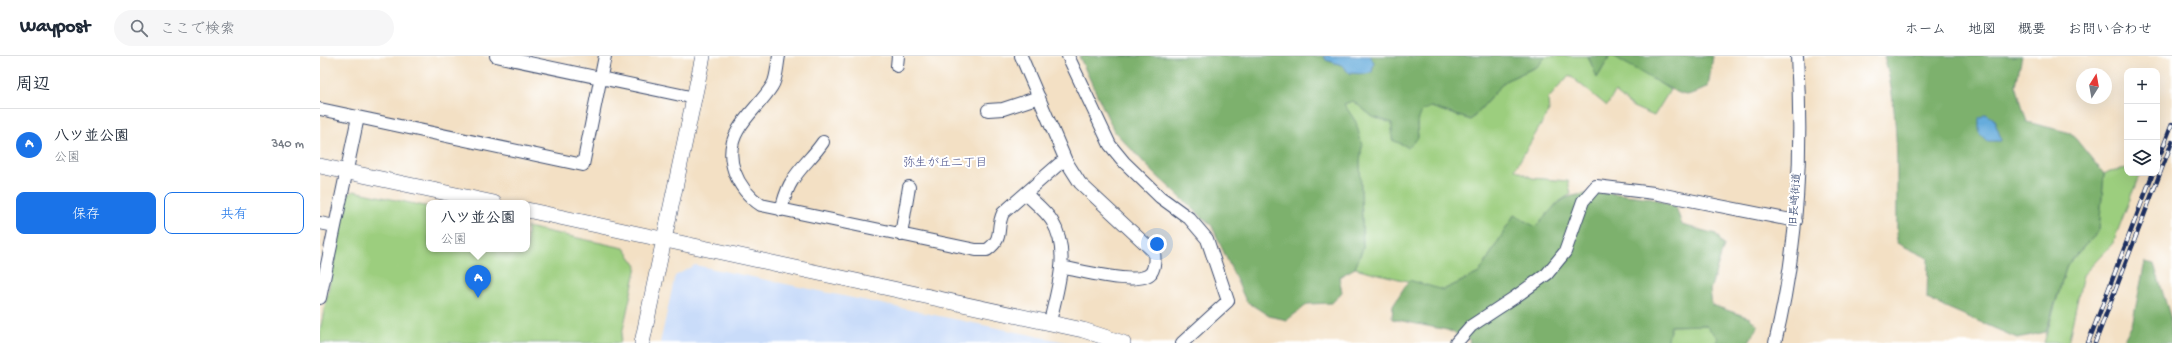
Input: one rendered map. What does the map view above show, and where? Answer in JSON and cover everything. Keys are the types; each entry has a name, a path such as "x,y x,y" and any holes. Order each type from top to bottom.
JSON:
{"street":[{"path":"496,56 695,98"},
{"path":"320,109 583,165 604,56"},
{"path":"642,343 703,56"},
{"path":"779,56 773,85 738,129 732,149 733,170 737,181 745,192 761,205 976,250 987,250 998,239 1000,219 1003,214 1059,164 1066,161"},
{"path":"1021,56 1066,161 1080,183 1154,252 1155,263 1150,273 1141,279 1061,267"},
{"path":"1068,56 1110,145 1124,162 1160,196 1189,218 1207,239 1228,301 1182,343"},
{"name":"旧長崎街道","path":"1775,343 1780,322 1796,221 1800,108 1796,56"},
{"path":"988,110 1003,109 1039,97"},
{"path":"320,298 358,117"},
{"path":"781,210 786,192 792,180 814,156 822,142"},
{"path":"320,166 480,200"},
{"path":"1456,343 1471,326 1515,298 1547,274 1565,252 1576,216 1583,201 1596,186 1654,193 1796,221"},
{"path":"901,235 909,187"},
{"path":"1026,194 1052,220 1061,246 1061,267 1050,322"},
{"path":"530,211 1050,322 1101,335 1123,343"},
{"path":"320,223 335,226"}],"shaded area":[{"path":"695,265 1070,343 660,343 675,276"}],"green space":[{"path":"1079,56 1324,56 1326,60 1342,65 1349,73 1372,72 1374,63 1369,56 1546,56 1538,66 1505,81 1471,120 1431,107 1422,111 1417,124 1418,138 1408,147 1392,140 1392,123 1373,117 1353,101 1344,104 1356,122 1362,145 1360,162 1363,248 1355,268 1339,277 1342,292 1332,303 1308,304 1287,320 1269,316 1246,301 1212,226 1154,173 1114,131"},
{"path":"1546,56 1588,56 1597,78 1610,56 1613,56 1638,69 1670,90 1654,116 1633,107 1615,92 1607,106 1569,75 1548,99 1549,111 1515,169 1532,178 1568,181 1571,194 1557,203 1536,228 1514,215 1479,273 1443,290 1355,268 1363,248 1360,162 1362,145 1344,104 1353,101 1373,117 1392,123 1418,138 1417,124 1421,111 1431,107 1471,120 1505,81 1538,66"},
{"path":"1588,56 1610,56 1597,78"},
{"path":"1613,56 1713,56 1708,87 1687,95 1681,94 1663,85"},
{"path":"1884,56 2022,56 2016,85 2027,122 2071,133 2104,174 2099,230 2067,265 2046,332 2017,338 1927,299 1928,258 1897,243 1897,172 1895,125 1893,102"},
{"path":"2124,169 2124,176 2139,176 2113,243 2083,275 2068,343 2044,343 2067,265 2099,230 2104,174 2110,171"},
{"path":"354,191 426,206 426,252 530,252 530,228 624,248 637,266 620,343 320,343 320,330 348,194"},
{"path":"1609,193 1652,198 1676,207 1682,225 1716,234 1724,246 1710,290 1712,305 1750,318 1758,326 1748,343 1716,343 1718,338 1705,325 1671,326 1667,343 1469,343 1470,340 1447,330 1392,319 1393,305 1409,280 1443,290 1479,273 1514,215 1536,227 1553,208 1566,198 1583,194"},
{"path":"2145,262 2154,264 2170,316 2172,343 2122,343 2132,325"},
{"path":"1705,325 1718,338 1716,343 1667,343 1671,326"}],"water":[{"path":"1324,56 1369,56 1374,62 1372,72 1366,74 1349,73 1342,65 1326,60"},
{"path":"1986,114 1994,119 2001,141 1987,141 1979,133 1979,118"}],"railway":[{"path":"2160,155 2172,124"},
{"path":"2095,343 2172,142"},
{"path":"2088,343 2152,176"}],"place":[{"name":"八ツ並公園","path":"478,298"}],"district":[{"name":"弥生が丘二丁目","path":"945,164"}]}
